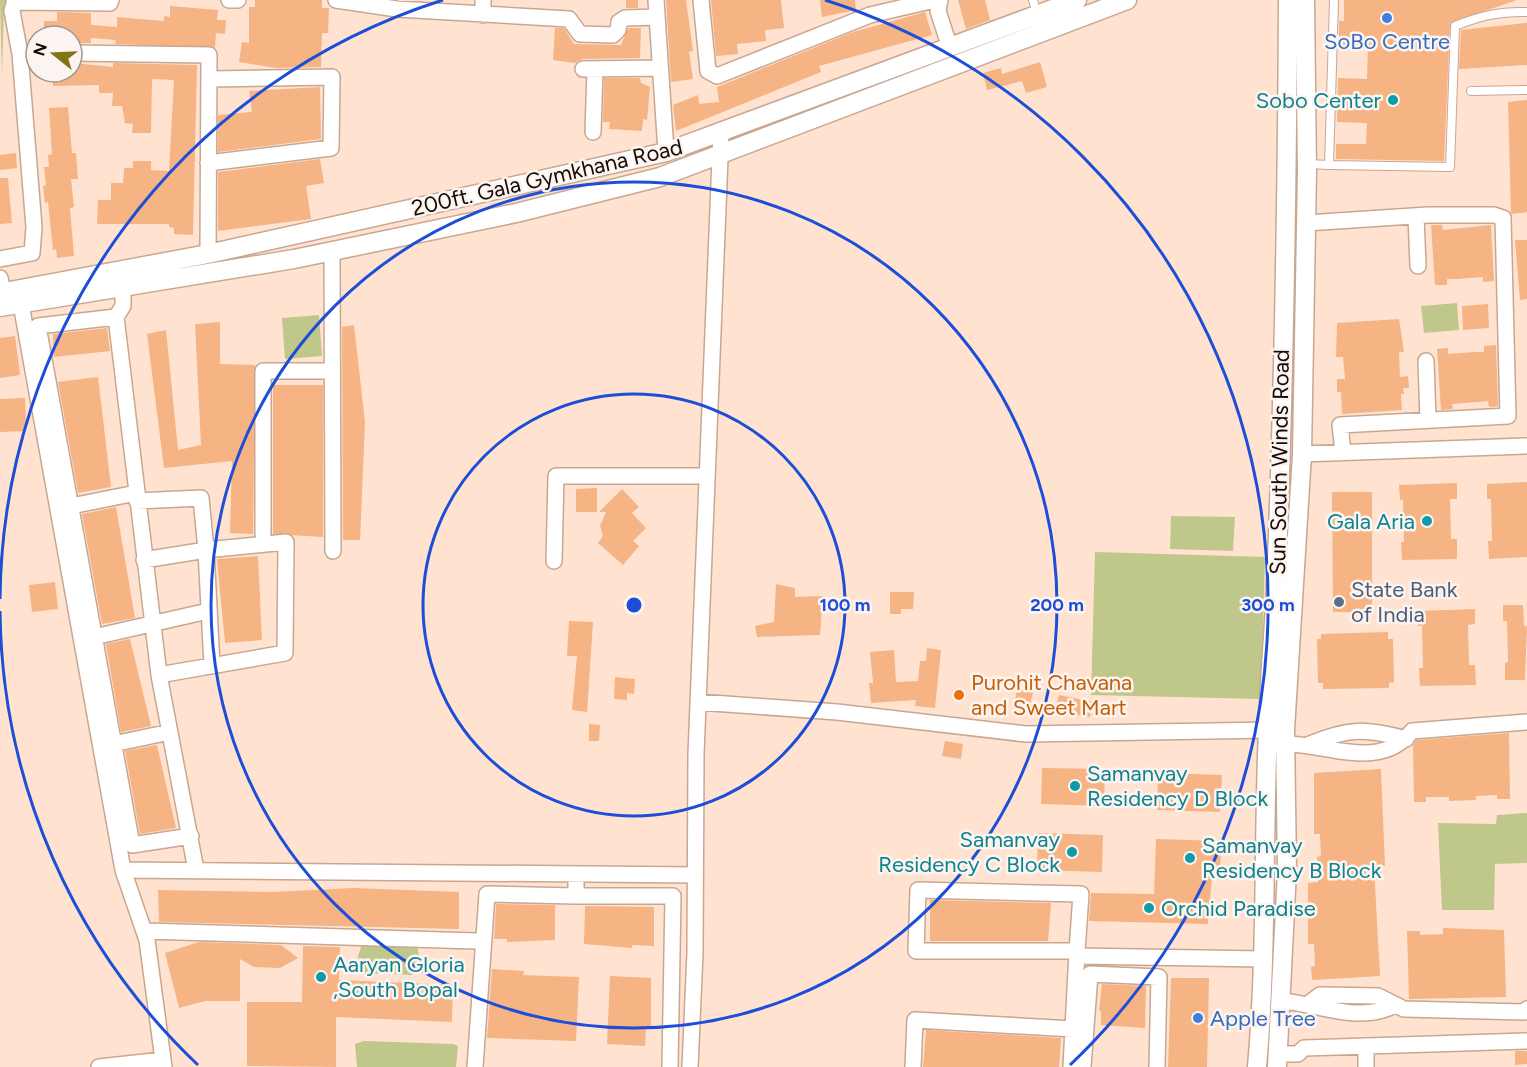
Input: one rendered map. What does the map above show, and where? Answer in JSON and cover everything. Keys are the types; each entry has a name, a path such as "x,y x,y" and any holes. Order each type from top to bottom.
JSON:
{"street":[{"path":"0,260 32,253 34,227 20,54 12,11 14,1 110,3 111,0"},
{"path":"229,0 238,0"},
{"path":"336,0 483,8 569,19 580,34 613,35 618,30 619,22 625,18 657,17"},
{"path":"656,0 666,152"},
{"path":"700,0 708,71 717,76 870,15 935,0"},
{"path":"940,0 938,11 950,48"},
{"name":"200ft. Gala Gymkhana Road","path":"1,293 208,254 666,152 950,48 1035,8 1077,0"},
{"path":"1,293 21,304 123,288 332,251 516,213 627,186 660,177 1127,0"},
{"name":"Sun South Winds Road","path":"1257,1067 1279,735 1276,584 1287,219 1288,0"},
{"path":"1305,0 1307,164 1302,454 1279,735 1287,871 1278,1061 1298,1060 1304,1048 1527,1041"},
{"path":"84,53 209,55 208,254"},
{"path":"592,132 589,69 660,68"},
{"path":"208,79 332,77 331,148 208,163"},
{"path":"690,1067 695,953 698,702 721,133"},
{"path":"1306,223 1416,216 1494,215 1503,218 1508,416 1340,425 1343,452"},
{"path":"1416,216 1418,266"},
{"path":"332,251 333,551"},
{"path":"123,288 123,306 116,317 152,624 159,675 196,870"},
{"path":"21,304 123,870 145,931 164,1063 99,1067"},
{"path":"116,317 38,326 132,845 191,836"},
{"path":"1426,361 1428,420"},
{"path":"263,534 263,371 332,371"},
{"path":"1302,454 1527,446"},
{"path":"554,561 556,476 706,476"},
{"path":"70,506 137,497 201,498 212,666"},
{"path":"144,560 206,550 286,542 285,653 159,675"},
{"path":"94,637 208,611"},
{"path":"698,702 837,712 1026,734 1279,735 1344,754 1381,752 1406,739 1412,731 1527,722"},
{"path":"113,744 170,732"},
{"path":"1310,744 1339,732 1381,732 1406,739"},
{"path":"123,870 695,875"},
{"path":"576,874 576,896"},
{"path":"1071,1067 1077,953 1080,894 918,890 916,951 1077,953 1264,959"},
{"path":"475,1067 487,894 673,896 674,1067"},
{"path":"145,931 476,940"},
{"path":"1083,1067 1090,974 1160,977 1157,1067"},
{"path":"1282,1002 1308,1004 1320,995 1378,996 1404,1009 1524,1012 1527,1009"},
{"path":"913,1067 915,1020 1073,1029"},
{"path":"1366,1046 1366,1067"}],"lane":[{"path":"1329,165 1334,0"},
{"path":"1307,164 1450,167 1455,26 1503,11 1527,12"},
{"path":"1471,92 1527,90"}],"green space":[{"path":"0,0 6,0 2,75"},
{"path":"1457,303 1459,330 1424,333 1421,306"},
{"path":"319,315 322,356 285,359 282,318"},
{"path":"1171,516 1235,517 1233,551 1170,549"},
{"path":"1095,552 1265,557 1261,699 1091,695"},
{"path":"1527,813 1527,863 1495,864 1494,910 1442,910 1438,823 1496,824 1497,815"},
{"path":"363,941 417,946 419,958 417,968 412,975 362,973 358,956"},
{"path":"364,1041 453,1044 458,1046 456,1067 357,1067 355,1044"}],"building":[{"path":"255,0 322,0 322,8 329,8 328,33 322,33 321,67 276,68 239,62 242,42 249,43 249,7 255,7"},
{"path":"626,0 638,0 638,8 626,8"},
{"path":"666,0 686,0 693,51 689,52 693,79 671,82"},
{"path":"711,0 781,0 784,28 765,30 766,41 737,44 738,54 716,56"},
{"path":"820,0 855,0 856,10 822,17"},
{"path":"958,0 985,0 990,20 966,29"},
{"name":"Sobo Center","path":"1344,0 1517,0 1450,23 1444,161 1336,159 1336,144 1366,144 1367,123 1337,122 1338,78 1367,79 1368,45 1339,45 1339,21 1344,21"},
{"path":"170,6 218,10 217,20 226,20 225,34 216,33 215,48 115,44 116,40 91,38 91,43 84,43 84,24 44,24 44,21 57,21 57,12 91,13 91,25 117,27 117,17 164,21 164,16 170,17"},
{"path":"925,12 932,35 819,66 821,72 676,131 673,105 698,95 699,104 719,102 717,87 853,32"},
{"path":"1527,23 1527,65 1459,69 1461,30"},
{"path":"555,28 564,28 574,44 621,45 628,28 641,28 640,58 583,59 575,63 553,60"},
{"path":"1040,62 1047,87 1026,93 1022,81 987,90 983,73 1001,68 1002,74"},
{"path":"113,63 197,65 193,235 174,234 174,228 169,227 169,224 97,224 98,200 111,200 111,183 123,183 124,168 133,168 133,161 151,161 151,170 169,171 174,80 152,79 151,133 132,133 133,124 125,123 122,106 112,106 113,93 99,93 99,85 53,86 53,84 84,84 84,64 113,67"},
{"path":"604,78 640,78 641,83 650,87 647,120 643,119 642,131 609,129 610,122 603,122"},
{"path":"320,87 321,139 218,152 218,115 252,112 249,91"},
{"path":"1527,100 1527,212 1511,214 1508,102"},
{"path":"68,107 72,153 76,153 78,179 71,179 74,207 70,208 74,256 57,258 56,249 53,250 48,202 45,203 44,167 49,167 48,155 52,154 49,108"},
{"path":"16,153 17,168 0,170 0,155"},
{"path":"320,159 324,183 306,186 311,219 218,231 218,172"},
{"path":"0,178 8,178 12,223 0,224"},
{"path":"1431,225 1442,225 1443,230 1491,225 1494,281 1483,282 1483,277 1447,279 1447,285 1435,285"},
{"path":"1515,240 1527,240 1527,299 1520,300"},
{"path":"1488,304 1489,328 1463,330 1462,306"},
{"path":"1399,319 1404,352 1399,352 1400,377 1408,376 1409,388 1403,388 1404,394 1401,394 1402,410 1342,414 1341,392 1337,392 1337,379 1345,379 1343,357 1336,357 1337,323"},
{"path":"220,322 220,364 255,365 253,534 230,533 232,461 164,468 147,334 166,330 178,450 201,445 195,324"},
{"path":"354,325 365,422 360,540 343,540 342,327"},
{"path":"107,328 110,351 54,357 53,334"},
{"path":"15,336 20,375 0,378 0,338"},
{"path":"1496,345 1498,406 1489,407 1488,401 1452,404 1453,409 1441,410 1437,349 1448,348 1448,354 1484,352 1484,346"},
{"path":"98,377 111,487 78,493 58,382"},
{"path":"273,385 323,385 323,537 273,534"},
{"path":"25,398 26,431 0,432 0,399"},
{"path":"1527,482 1527,557 1489,559 1488,541 1492,541 1491,499 1487,499 1487,484"},
{"name":"Gala Aria","path":"1457,483 1457,499 1450,499 1451,539 1457,539 1457,559 1402,560 1403,500 1400,500 1399,485"},
{"path":"597,488 597,512 576,512 576,489"},
{"path":"622,489 639,507 632,513 646,528 633,541 639,546 623,565 598,543 603,536 600,526 606,512 599,512"},
{"path":"1332,492 1372,492 1372,612 1333,612"},
{"path":"116,507 135,618 102,624 82,514"},
{"path":"258,556 262,640 225,643 217,559"},
{"path":"55,582 58,609 32,612 29,585"},
{"path":"776,584 795,588 795,597 823,596 820,635 757,637 755,626 774,622"},
{"path":"890,592 914,592 913,609 901,609 901,614 890,614"},
{"path":"1503,605 1523,605 1524,626 1527,626 1525,680 1505,680 1505,663 1508,662 1507,621 1503,621"},
{"path":"1475,609 1475,624 1468,625 1469,665 1475,665 1476,685 1420,686 1419,668 1423,668 1422,626 1418,626 1418,611"},
{"path":"569,621 593,622 587,712 572,710 577,656 567,656"},
{"path":"1388,632 1388,639 1393,639 1394,682 1389,683 1389,688 1323,689 1323,683 1318,683 1317,639 1321,639 1321,634"},
{"path":"130,639 151,726 121,732 106,644"},
{"path":"927,648 941,650 935,708 915,706 916,700 871,703 869,683 873,683 870,652 894,650 896,682 918,681 920,661 926,661"},
{"path":"615,677 635,679 634,694 627,693 627,700 614,699"},
{"path":"1017,689 1033,692 1029,710 1014,707"},
{"path":"1059,695 1094,702 1090,717 1055,712"},
{"path":"589,724 600,725 599,741 589,741"},
{"path":"1509,733 1510,799 1497,799 1497,795 1476,796 1476,800 1449,801 1449,797 1426,797 1426,802 1414,802 1413,746 1416,740"},
{"path":"945,741 963,744 961,759 942,756"},
{"path":"157,745 176,828 140,834 125,751"},
{"name":"Samanvay Residency D Block","path":"1042,768 1105,769 1104,806 1041,804"},
{"path":"1381,769 1385,866 1374,867 1380,976 1312,980 1311,967 1315,966 1314,944 1308,944 1308,883 1318,882 1317,857 1321,856 1320,834 1314,834 1314,773"},
{"path":"1158,773 1222,775 1220,812 1157,810"},
{"name":"Samanvay Residency C Block","path":"1038,833 1103,835 1102,872 1037,870"},
{"path":"1156,839 1221,841 1220,878 1212,878 1208,924 1089,921 1091,893 1154,894"},
{"path":"353,888 459,892 459,929 159,922 158,890 273,892"},
{"path":"930,900 1051,903 1048,941 930,941"},
{"path":"496,904 555,905 555,940 507,942 507,939 494,939"},
{"path":"585,906 654,907 654,946 632,945 632,948 584,944"},
{"path":"1443,928 1504,930 1506,997 1409,999 1407,931 1420,931 1420,935 1443,934"},
{"path":"199,942 281,945 298,958 280,968 254,967 240,959 240,1001 205,1001 179,1008 165,953"},
{"path":"303,946 340,947 339,980 453,985 452,1022 336,1017 336,1067 247,1066 247,1002 302,1002"},
{"path":"492,969 524,971 523,975 579,977 576,1041 487,1038"},
{"path":"610,976 651,978 651,1027 646,1026 645,1046 607,1044"},
{"path":"1171,978 1209,978 1207,1067 1168,1067"},
{"path":"1102,984 1146,986 1145,1028 1101,1025 1101,1011 1099,1011"},
{"path":"926,1030 1061,1038 1059,1067 923,1067"},
{"path":"1515,1051 1527,1051 1527,1064 1515,1065"}],"place":[{"name":"SoBo Centre","path":"1387,18"},
{"name":"Sobo Center","path":"1393,100"},
{"name":"Gala Aria","path":"1427,521"},
{"name":"State Bank of India","path":"1339,602"},
{"name":"Purohit Chavana and Sweet Mart","path":"959,695"},
{"name":"Samanvay Residency D Block","path":"1075,786"},
{"name":"Samanvay Residency C Block","path":"1072,852"},
{"name":"Samanvay Residency B Block","path":"1190,858"},
{"name":"Orchid Paradise","path":"1149,908"},
{"name":"Aaryan Gloria ,South Bopal","path":"321,977"},
{"name":"Apple Tree","path":"1198,1018"}]}
